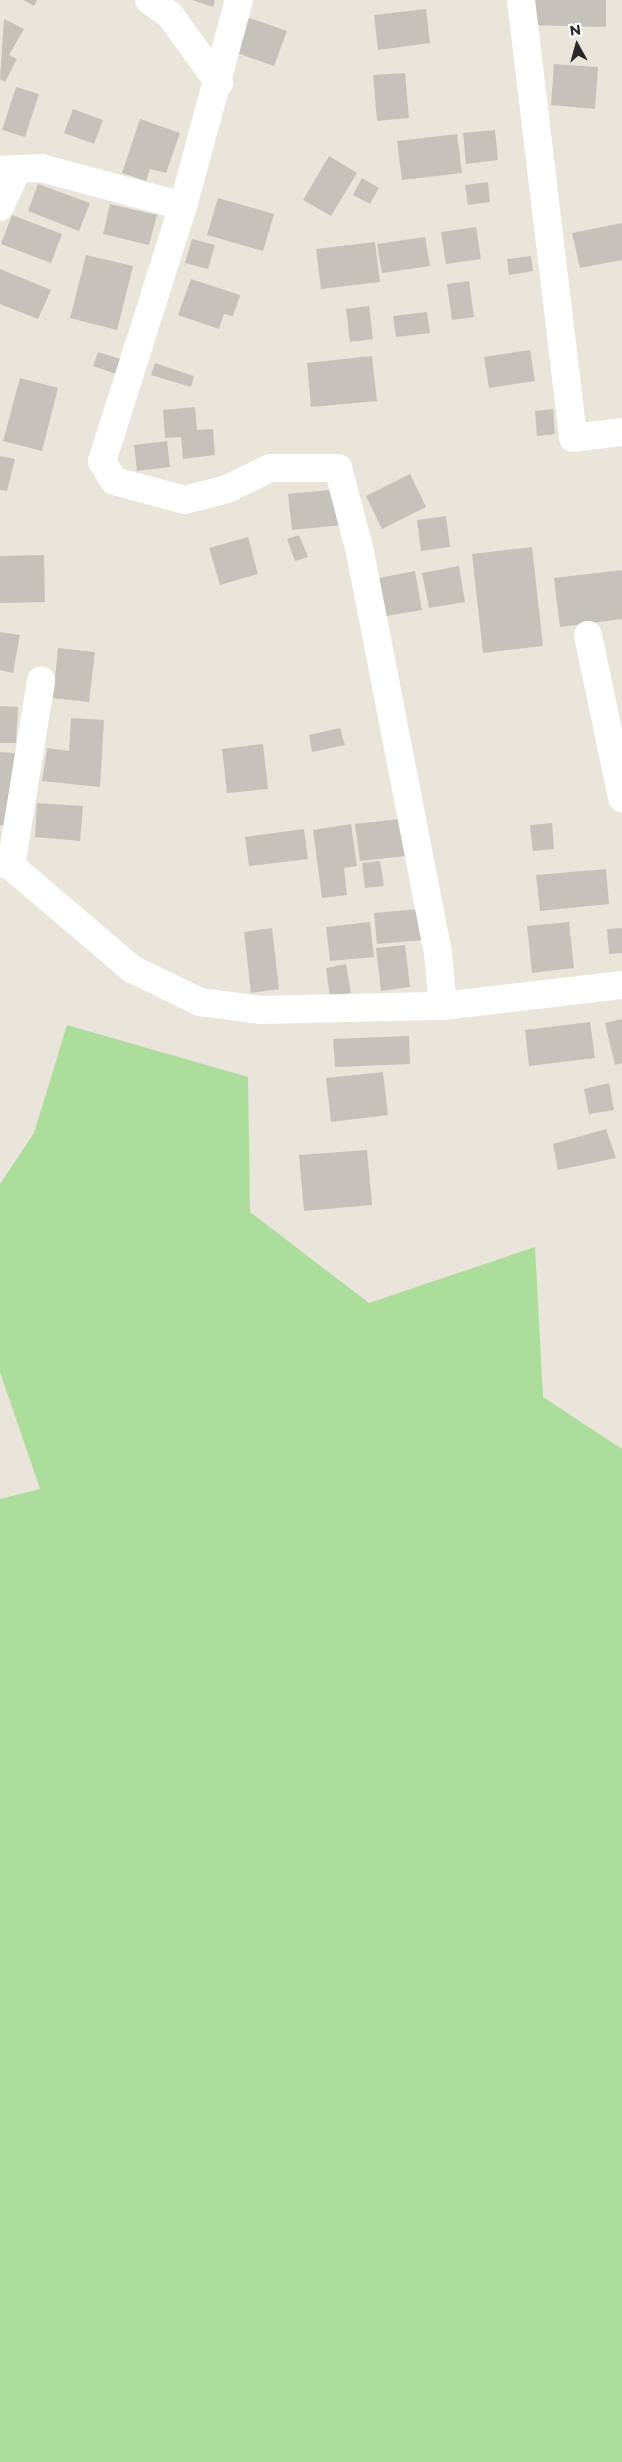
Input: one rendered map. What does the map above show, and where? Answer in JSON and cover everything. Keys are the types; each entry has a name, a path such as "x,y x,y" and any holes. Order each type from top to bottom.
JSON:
{"street":[{"path":"239,0 219,83 183,206 102,461 114,481 185,500 227,489 270,468 338,468 366,581 438,953 443,1006"},
{"path":"521,0 573,438 622,432"},
{"path":"164,5 219,83"},
{"path":"0,208 8,170 41,168 183,206"},
{"path":"588,635 622,798"},
{"path":"41,680 6,864 132,969 200,1002 261,1010 443,1006 622,985"}],"green space":[{"path":"67,1025 248,1077 250,1212 369,1303 535,1247 543,1397 622,1449 622,2462 0,2462 0,1499 40,1489 0,1372 0,1184 34,1133"}],"building":[{"path":"23,0 37,0 34,6"},
{"path":"192,0 215,0 213,7"},
{"path":"528,0 606,0 606,27 527,25"},
{"path":"426,9 430,43 378,50 374,15"},
{"path":"244,16 287,31 274,66 231,51"},
{"path":"4,19 24,29 9,55 17,59 5,82 0,79"},
{"path":"554,64 598,67 595,109 551,105"},
{"path":"405,73 409,118 377,121 373,75"},
{"path":"16,87 39,94 25,137 2,130"},
{"path":"73,109 103,120 94,144 64,133"},
{"path":"140,119 180,133 166,173 150,169 146,181 122,173"},
{"path":"495,130 498,160 466,164 463,133"},
{"path":"457,134 462,173 402,180 397,141"},
{"path":"329,156 357,173 331,216 303,200"},
{"path":"362,178 379,188 370,204 353,195"},
{"path":"488,182 490,202 468,205 465,185"},
{"path":"38,184 90,203 79,231 28,211"},
{"path":"218,198 274,214 263,251 207,235"},
{"path":"110,204 157,215 149,245 103,234"},
{"path":"12,215 62,234 51,263 1,244"},
{"path":"622,223 622,260 580,268 572,233"},
{"path":"476,227 481,259 446,264 441,232"},
{"path":"425,237 430,266 382,273 377,244"},
{"path":"192,239 215,245 208,269 185,263"},
{"path":"375,242 380,282 321,289 316,249"},
{"path":"86,255 133,266 117,330 70,318"},
{"path":"531,256 533,271 509,275 507,259"},
{"path":"0,269 51,290 38,319 0,304"},
{"path":"191,279 240,295 233,316 224,314 219,329 178,315"},
{"path":"469,281 474,317 452,320 447,284"},
{"path":"369,306 373,339 350,342 346,309"},
{"path":"427,312 430,333 396,337 393,316"},
{"path":"530,350 535,381 489,388 484,357"},
{"path":"98,352 124,360 119,375 93,366"},
{"path":"372,356 377,401 311,407 307,363"},
{"path":"155,363 194,376 191,387 151,375"},
{"path":"20,378 58,388 42,451 3,441"},
{"path":"195,407 197,430 213,429 215,455 183,459 181,437 165,438 163,410"},
{"path":"553,409 555,434 537,436 535,411"},
{"path":"167,441 170,467 137,471 134,445"},
{"path":"0,456 15,459 7,491 0,490"},
{"path":"410,474 426,507 382,529 366,496"},
{"path":"340,489 343,525 292,530 288,494"},
{"path":"446,516 450,547 421,551 417,520"},
{"path":"299,535 308,557 295,561 287,539"},
{"path":"248,537 258,574 220,585 209,548"},
{"path":"532,547 543,646 483,653 472,554"},
{"path":"44,555 45,602 0,603 0,556"},
{"path":"459,566 465,602 429,608 422,573"},
{"path":"622,570 622,619 560,627 554,578"},
{"path":"415,571 422,610 386,616 379,578"},
{"path":"0,632 20,635 13,673 0,670"},
{"path":"58,648 95,652 89,702 53,698"},
{"path":"0,706 18,707 16,743 0,743"},
{"path":"71,718 104,720 100,787 42,781 47,748 69,751"},
{"path":"340,728 345,745 312,752 309,735"},
{"path":"263,744 268,789 227,793 222,749"},
{"path":"0,752 15,753 10,826 0,825"},
{"path":"37,803 83,806 80,841 35,837"},
{"path":"401,819 406,856 360,861 355,824"},
{"path":"552,823 554,849 533,851 530,825"},
{"path":"351,824 357,866 344,868 347,895 322,898 313,830"},
{"path":"304,829 308,859 249,866 245,837"},
{"path":"380,861 384,886 365,888 362,863"},
{"path":"606,869 609,904 540,911 536,875"},
{"path":"420,909 423,940 377,944 374,913"},
{"path":"370,922 374,957 330,961 326,927"},
{"path":"569,922 574,968 532,973 527,926"},
{"path":"272,928 279,989 251,993 244,932"},
{"path":"622,928 622,953 609,954 607,929"},
{"path":"405,945 410,987 381,991 376,948"},
{"path":"346,964 351,993 330,997 326,968"},
{"path":"622,1019 622,1063 615,1065 605,1023"},
{"path":"590,1022 595,1058 529,1066 525,1030"},
{"path":"409,1036 410,1064 335,1067 333,1039"},
{"path":"383,1072 388,1115 331,1122 326,1078"},
{"path":"609,1083 614,1110 589,1114 584,1089"},
{"path":"606,1129 616,1158 558,1170 553,1144"},
{"path":"367,1150 372,1205 304,1211 299,1155"}]}
